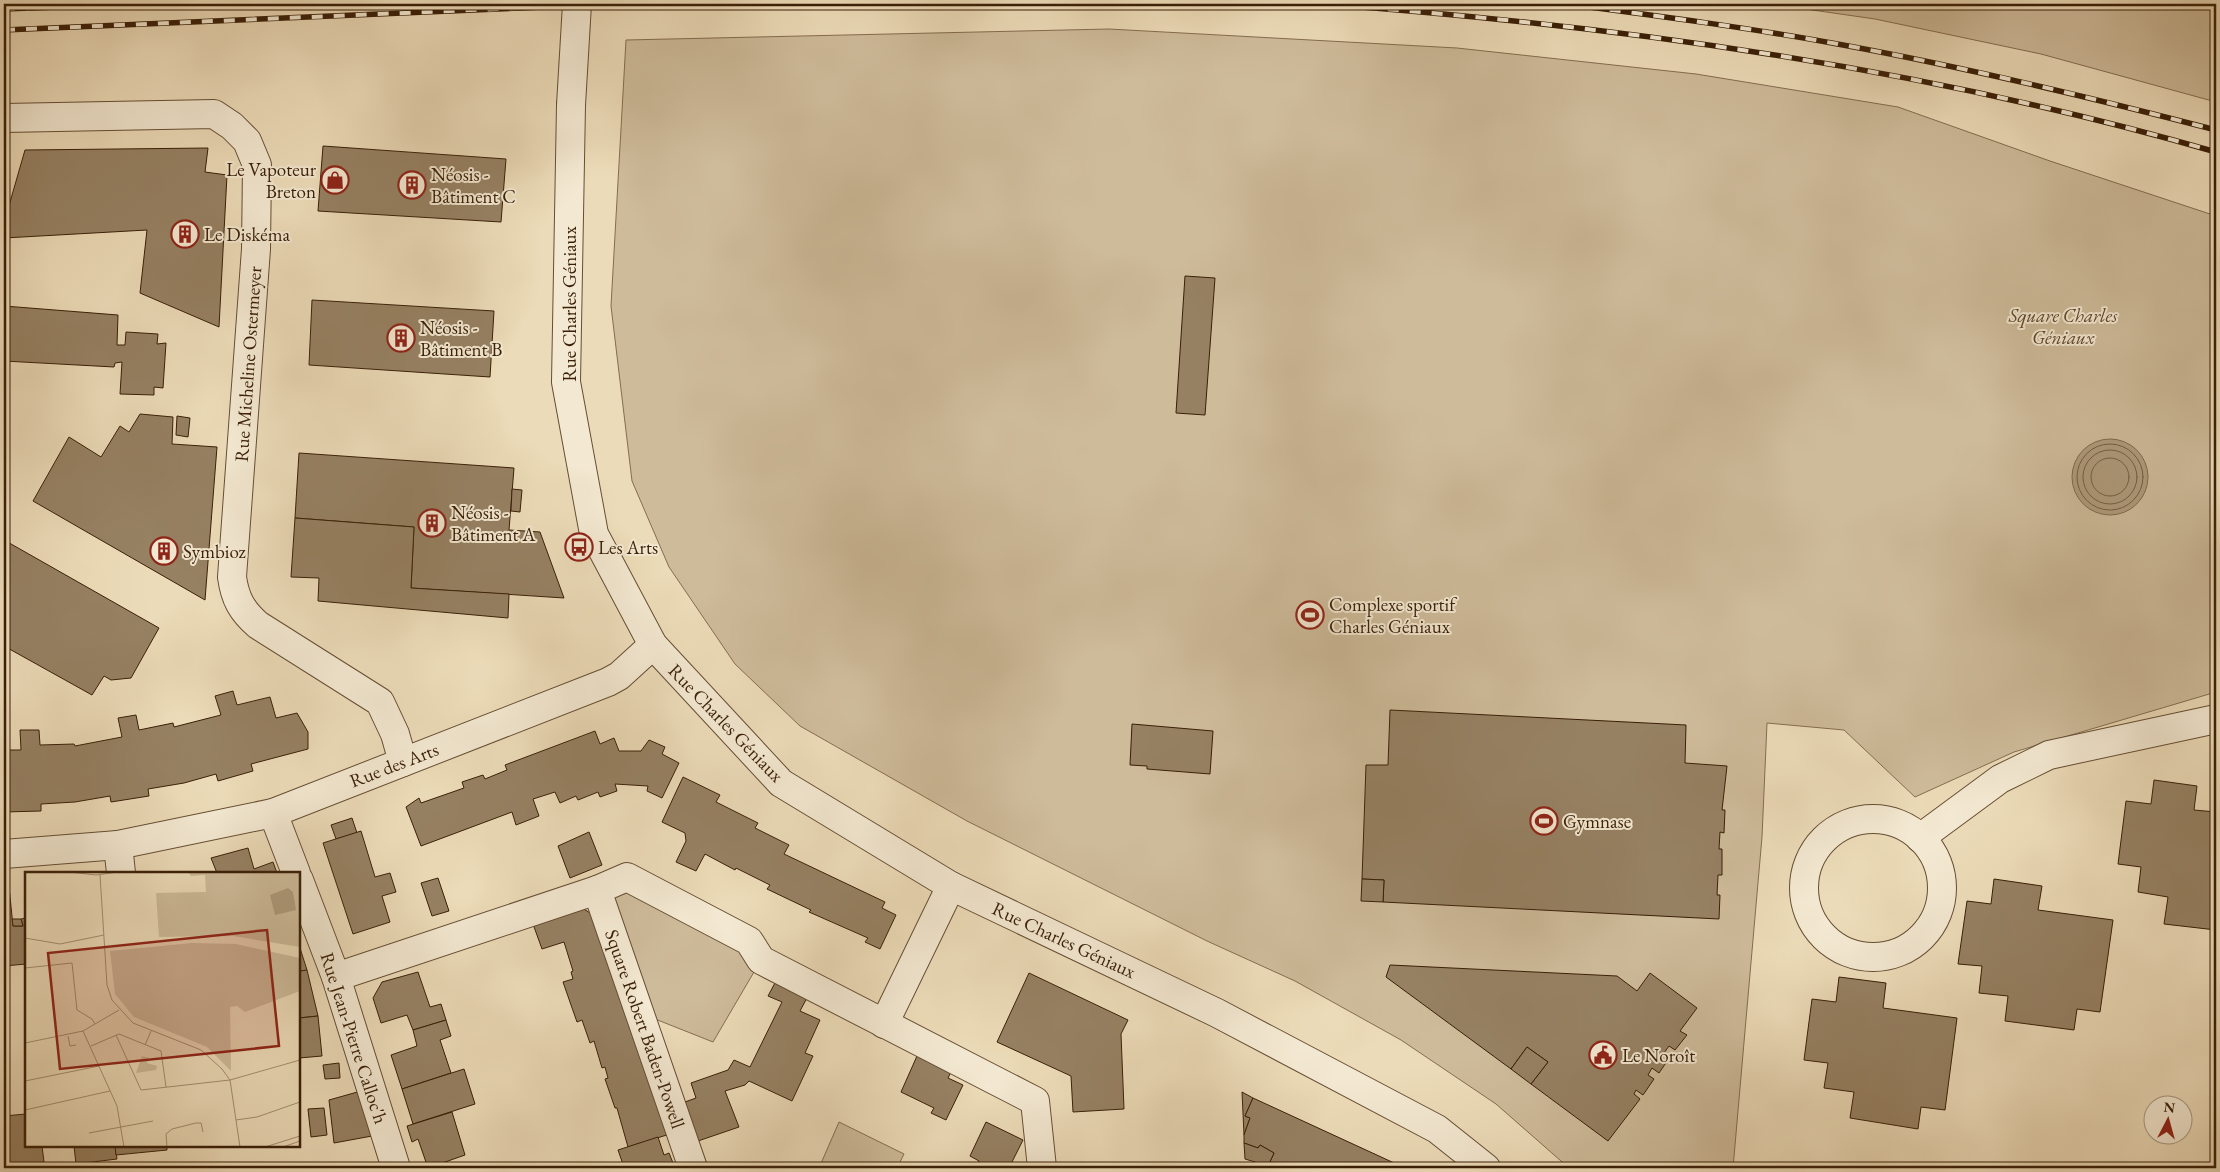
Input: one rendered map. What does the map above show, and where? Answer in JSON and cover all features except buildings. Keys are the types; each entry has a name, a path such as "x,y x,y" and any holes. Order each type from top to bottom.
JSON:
{"street":[{"name":"Rue Charles Géniaux","path":"577,4 571,105 566,382 594,534 653,645 781,783 951,886 1217,1013 1438,1130 1486,1168"},
{"name":"Rue Micheline Ostermeyer","path":"4,118 214,114 232,126 247,141 257,165 256,249 232,577 234,595 244,613 258,625 380,702 395,734 403,762"},
{"name":"Rue des Arts","path":"4,854 118,845 273,813 608,682 618,676 653,645"},
{"path":"1920,838 2000,779 2049,755 2216,719"},
{"path":"273,813 296,872"},
{"path":"1880,819 1902,825 1920,838 1935,857 1942,879 1941,903 1932,925 1916,943 1895,954 1872,958 1849,954 1828,941 1814,925 1805,904 1803,882 1808,861 1820,843 1838,828 1858,821 1880,819"},
{"path":"118,845 121,872"},
{"path":"336,977 597,890 627,877 749,941 761,960 1034,1101 1042,1168"},
{"name":"Rue Jean-Pierre Calloc'h","path":"300,883 336,977 396,1168"},
{"path":"884,1024 951,886"},
{"name":"Square Robert Baden-Powell","path":"597,890 692,1168"}],"green space":[{"path":"1771,4 2216,4 2216,102 2041,54 1875,19"},
{"name":"Complexe sportif Charles Géniaux","path":"1109,29 1457,48 1696,74 1898,107 2050,161 2216,216 2216,692 2014,752 1915,797 1844,730 1767,723 1762,837 1733,1168 1569,1168 1496,1104 1401,1040 1295,981 1207,941 967,821 800,726 735,664 669,567 632,481 611,306 626,40"},
{"path":"627,877 761,960 713,1042 640,1013 597,890"},
{"path":"839,1122 904,1154 897,1168 819,1168"}],"water":[{"path":"2110,439 2124,442 2137,450 2145,463 2148,477 2145,491 2137,504 2124,512 2110,515 2096,512 2083,504 2075,491 2072,477 2075,463 2083,450 2096,442"}],"railway":[{"path":"4,9 138,4"},
{"path":"4,30 614,4"},
{"path":"1322,4 1548,25 1660,38 1773,55 1885,74 1996,97 2106,122 2216,152"},
{"path":"1566,4 1739,28 1937,63 2124,106 2216,130"}],"place":[{"name":"Le Vapoteur Breton","path":"335,180"},
{"name":"Néosis - Bâtiment C","path":"412,185"},
{"name":"Le Diskéma","path":"185,234"},
{"name":"Néosis - Bâtiment B","path":"401,338"},
{"name":"Néosis - Bâtiment A","path":"432,523"},
{"name":"Les Arts","path":"579,547"},
{"name":"Symbioz","path":"164,551"},
{"name":"Complexe sportif Charles Géniaux","path":"1310,615"},
{"name":"Gymnase","path":"1544,821"},
{"name":"Le Noroît","path":"1603,1055"}],"park label":[{"name":"Square Charles Géniaux","path":"2063,326"}]}
